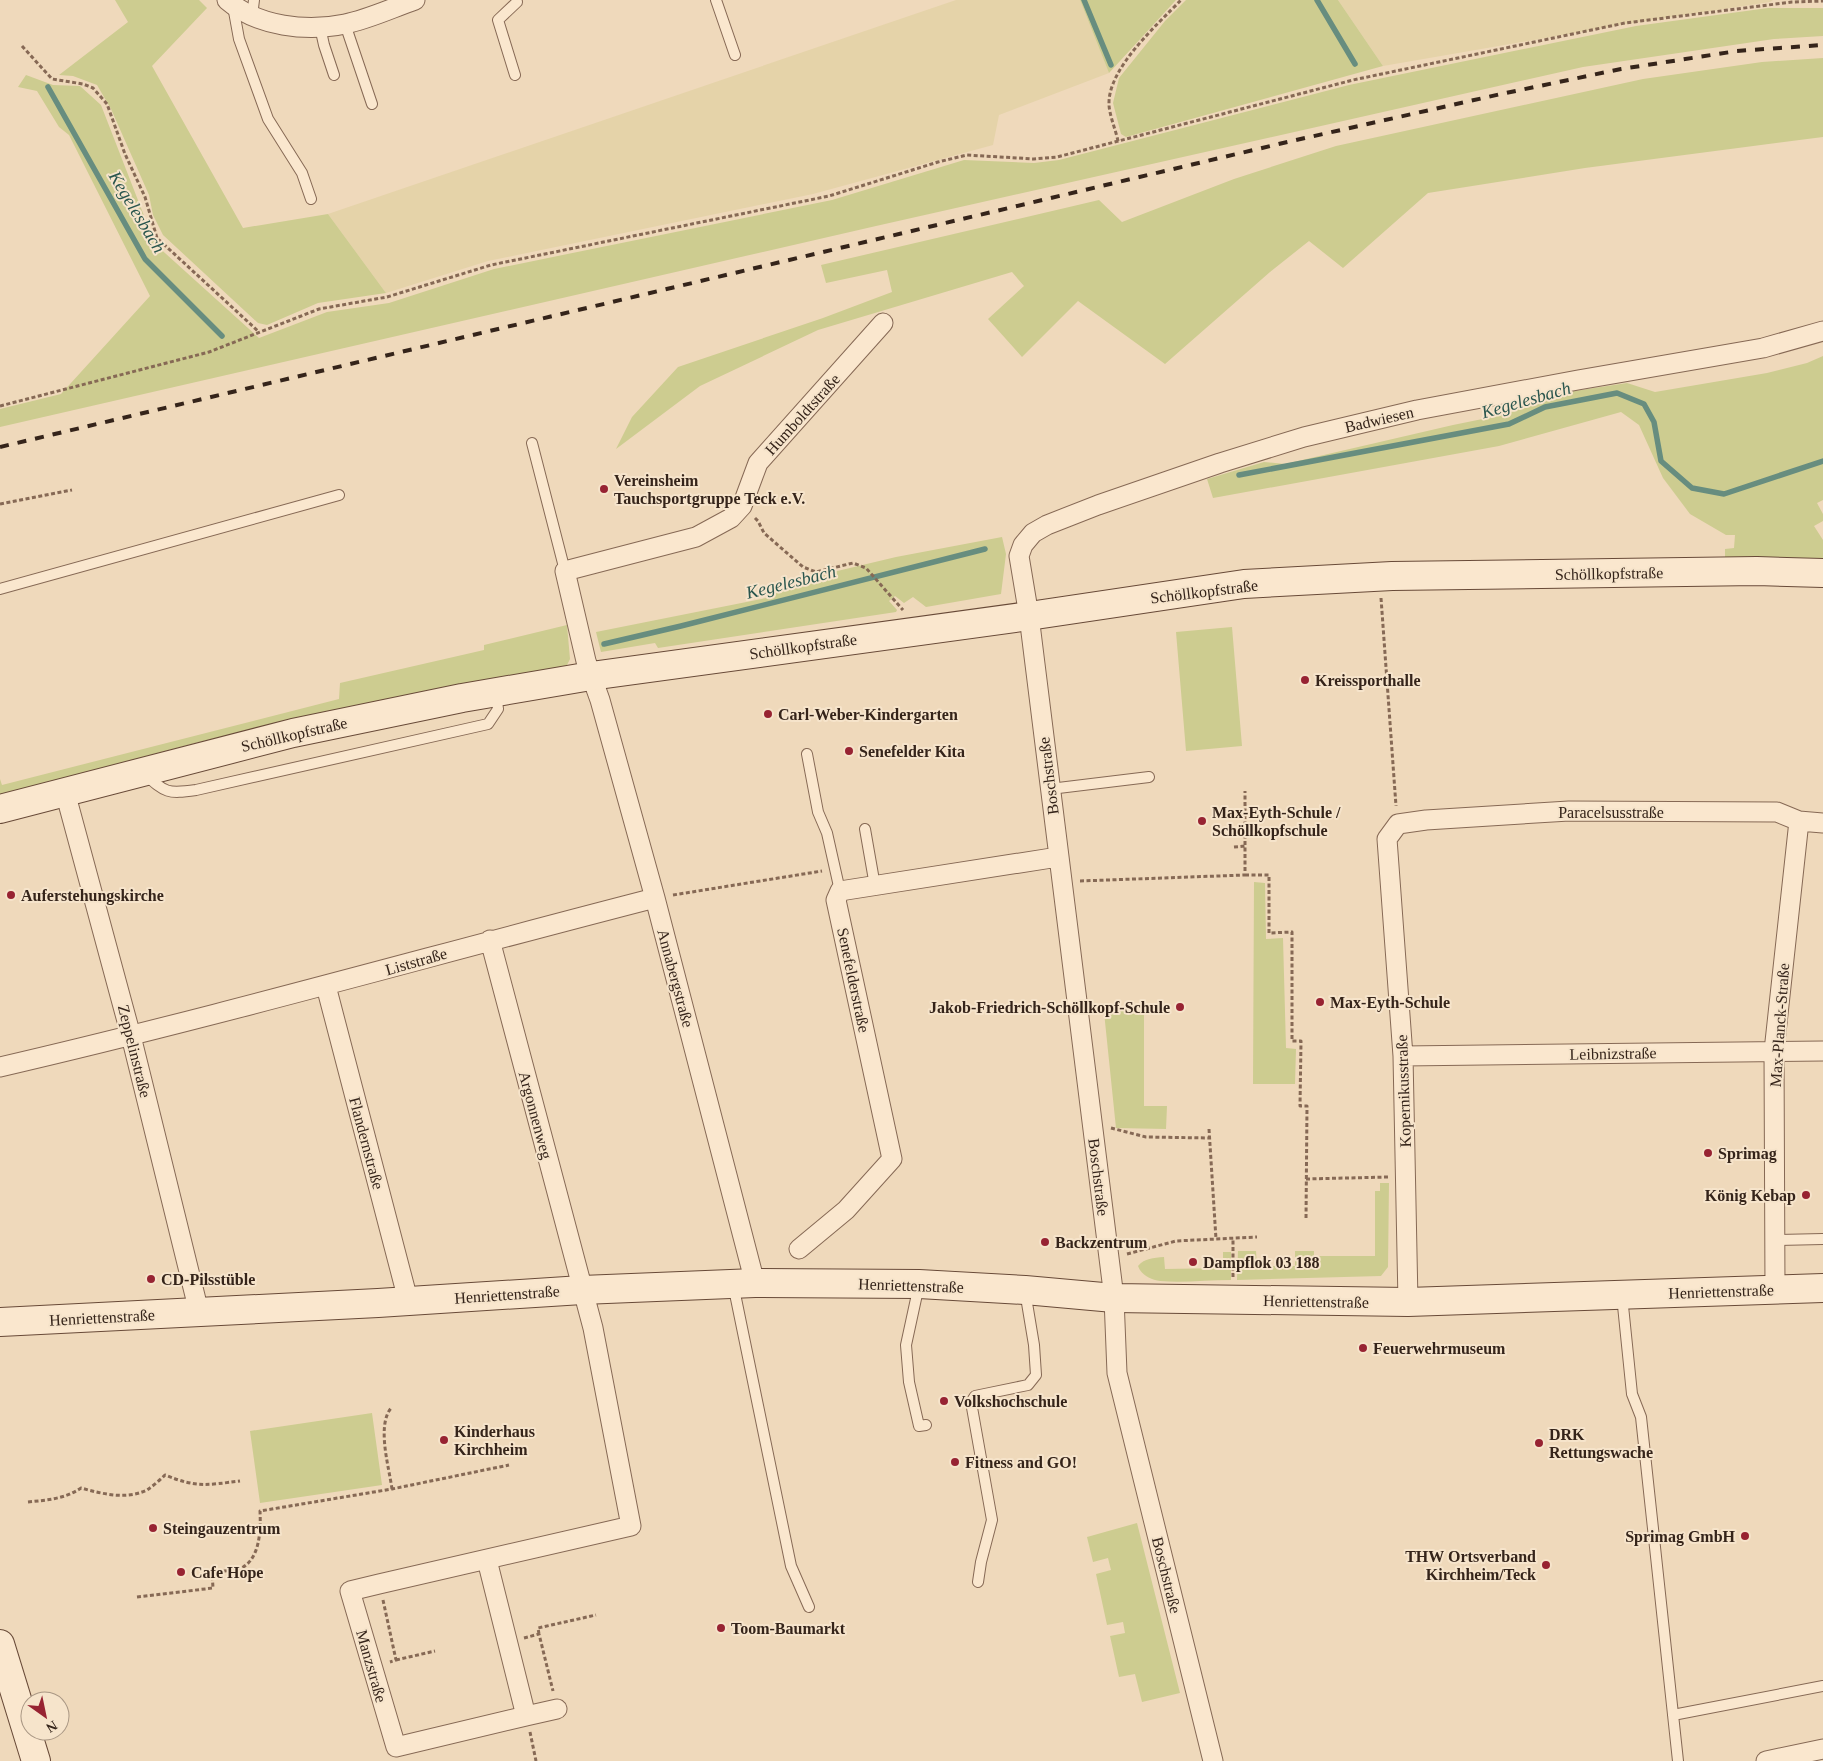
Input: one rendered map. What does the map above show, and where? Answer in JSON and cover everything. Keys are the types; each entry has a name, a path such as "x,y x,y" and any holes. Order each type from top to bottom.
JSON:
{"main road":[{"name":"Schöllkopfstraße","path":"0,809 293,733 496,693 591,676 1029,616 1244,584 1380,577 1757,571 1823,574"},
{"name":"Henriettenstraße","path":"0,1322 744,1283 919,1284 1025,1290 1114,1298 1408,1302 1823,1288"},
{"path":"0,1644 8,1688 36,1761"}],"street":[{"path":"230,2 253,8 278,24 320,27 345,24 415,0"},
{"name":"Humboldtstraße","path":"565,571 696,537 731,518 742,506 758,463 883,323"},
{"name":"Badwiesen","path":"1029,616 1019,556 1023,544 1033,533 1047,525 1098,505 1220,463 1304,437 1398,415 1578,380 1763,348 1823,331"},
{"path":"565,571 591,676"},
{"name":"Boschstraße","path":"1029,616 1114,1298 1117,1373 1212,1761"},
{"name":"Annabergstraße","path":"591,676 600,700 655,898 744,1283"},
{"name":"Zeppelinstraße","path":"66,792 131,1036 199,1312"},
{"name":"Paracelsusstraße","path":"1398,824 1426,820 1569,811 1777,812 1799,821 1823,823"},
{"name":"Max-Planck-Straße","path":"1775,1289 1774,1051 1799,821"},
{"name":"Kopernikusstraße","path":"1398,824 1387,839 1403,1056 1408,1302"},
{"path":"840,891 1058,857"},
{"name":"Senefelderstraße","path":"799,1249 846,1210 892,1159 836,900 840,891"},
{"name":"Liststraße","path":"0,1067 131,1036 326,986 490,940 655,898"},
{"name":"Argonnenweg","path":"490,940 582,1290"},
{"name":"Flandernstraße","path":"326,986 408,1300"},
{"name":"Leibnizstraße","path":"1403,1056 1823,1051"},
{"name":"Manzstraße","path":"557,1709 396,1747 350,1591 631,1526 593,1328 582,1290"},
{"path":"487,1560 526,1716"},
{"path":"1766,1761 1823,1749"}],"lane":[{"path":"716,0 735,54"},
{"path":"515,75 498,20 518,1"},
{"path":"230,2 239,39 268,119 302,173 311,199"},
{"path":"345,24 372,104"},
{"path":"320,27 334,75"},
{"path":"532,443 565,571"},
{"path":"0,589 339,494"},
{"path":"807,754 818,812 827,833 840,891"},
{"path":"1050,789 1149,777"},
{"path":"865,829 875,886"},
{"path":"1775,1240 1823,1239"},
{"path":"744,1283 791,1566 809,1607"},
{"path":"919,1284 906,1346 909,1382 919,1426 926,1424"},
{"path":"978,1582 992,1520 970,1402 974,1396 1028,1385 1036,1375 1034,1345 1025,1290"},
{"path":"1622,1295 1632,1394 1641,1417 1678,1761"},
{"path":"1673,1715 1823,1686"}],"path":[{"path":"1118,142 1108,104 1115,76 1142,40 1181,0"},
{"path":"0,406 209,352 319,309 387,297 491,265 829,196 938,162 967,155 1034,158 1057,157 1353,80 1605,27 1792,1 1823,1"},
{"path":"22,46 52,79 83,84 93,88 107,104 125,154 145,197 157,238 259,332"},
{"path":"0,504 72,490"},
{"path":"742,506 758,520 764,533 803,567 816,572 853,563 866,568 906,613 908,632"},
{"path":"1380,577 1395,804 1398,824"},
{"path":"1245,791 1245,875"},
{"path":"1234,847 1245,846"},
{"path":"655,898 835,869"},
{"path":"1061,882 1269,875 1269,933 1292,932 1292,1041 1301,1041 1300,1106 1307,1106 1306,1220"},
{"path":"1092,1124 1146,1137 1209,1138"},
{"path":"1209,1129 1216,1239"},
{"path":"1306,1179 1405,1177"},
{"path":"1109,1259 1176,1241 1257,1237"},
{"path":"1233,1238 1233,1299"},
{"path":"392,1407 387,1412 383,1428 392,1489"},
{"path":"137,1596 213,1588 212,1572 237,1569 248,1564 255,1554 259,1540 261,1526 260,1511 392,1489 509,1465"},
{"path":"28,1502 57,1498 74,1493 81,1488 101,1494 117,1496 134,1494 148,1489 166,1475 185,1483 199,1486 240,1481"},
{"path":"379,1584 396,1660"},
{"path":"557,1709 538,1628 596,1615"},
{"path":"507,1642 539,1634"},
{"path":"372,1667 435,1651"},
{"path":"526,1716 536,1761"}],"shaded area":[{"path":"115,0 199,0 207,8 152,66 243,228 328,214 386,293 318,303 267,325 258,323 163,235 153,215 149,195 111,109 97,85 73,76 59,75 128,22"},
{"path":"956,0 1080,0 1109,73 999,115 993,145 813,194 488,261 386,293 328,214"},
{"path":"1080,0 1176,0 1109,73"},
{"path":"1186,0 1338,0 1383,66 1126,137 1121,134 1113,103 1119,78 1165,21"},
{"path":"1338,0 1773,0 1383,66"},
{"path":"1768,8 1823,8 1823,36 1774,39 1583,67 876,226 0,427 0,409 61,394 150,296 69,135 59,127 37,91 18,87 26,75 53,85 80,86 101,105 155,244 259,338 327,312 389,303 494,269 832,200 964,160 1034,163 1059,160 1349,85 1636,26"},
{"path":"1823,58 1823,137 1585,168 1428,193 1343,268 1309,241 1270,272 1165,364 1078,301 1022,357 988,319 1024,286 1012,272 818,330 700,386 616,449 632,417 678,367 823,318 892,292 887,270 826,283 821,265 1099,200 1122,222 1234,179 1336,146 1643,79 1762,62"},
{"path":"1823,356 1823,500 1817,503 1823,514 1823,521 1814,526 1823,540 1823,563 1725,560 1725,549 1734,548 1735,535 1726,535 1690,514 1663,478 1639,425 1621,412 1499,446 1213,498 1207,479 1264,462 1285,464 1507,414 1542,396 1627,383 1655,392 1767,373 1807,363"},
{"path":"1002,537 1006,554 1001,594 926,607 913,597 904,603 895,596 889,601 897,610 896,612 658,648 655,643 601,652 596,632 771,597 787,583 896,557"},
{"path":"567,625 570,659 567,665 560,668 347,707 199,742 0,795 0,779 2,785 339,699 340,683 484,650 484,645"},
{"path":"1232,627 1242,746 1186,751 1176,632"},
{"path":"1254,882 1265,883 1266,939 1283,938 1286,1048 1296,1049 1295,1084 1253,1084"},
{"path":"1144,1010 1144,1106 1167,1106 1166,1129 1116,1128 1104,1012"},
{"path":"1380,1183 1389,1183 1388,1267 1381,1276 1237,1280 1238,1251 1256,1251 1257,1266 1295,1266 1295,1251 1314,1251 1314,1256 1375,1256 1375,1191 1380,1191"},
{"path":"1223,1252 1231,1252 1231,1280 1187,1282 1153,1280 1141,1272 1138,1266 1146,1260 1164,1257 1165,1269 1223,1268"},
{"path":"372,1413 382,1485 260,1503 250,1431"},
{"path":"1137,1523 1180,1693 1142,1702 1135,1674 1119,1677 1110,1636 1125,1633 1123,1622 1107,1625 1096,1574 1111,1570 1108,1558 1093,1562 1087,1537"}],"waterway":[{"path":"1084,0 1111,65"},
{"path":"1317,0 1355,64"},
{"name":"Kegelesbach","path":"48,87 145,259 222,336"},
{"name":"Kegelesbach","path":"1239,475 1509,424 1545,407 1617,393 1644,404 1654,422 1661,461 1692,488 1724,494 1823,461"},
{"name":"Kegelesbach","path":"604,644 985,549"}],"railway":[{"path":"0,447 1283,143 1501,94 1621,69 1737,51 1823,45"}],"place":[{"name":"Vereinsheim Tauchsportgruppe Teck e.V.","path":"604,489"},
{"name":"Kreissporthalle","path":"1305,680"},
{"name":"Carl-Weber-Kindergarten","path":"768,714"},
{"name":"Senefelder Kita","path":"849,751"},
{"name":"Max-Eyth-Schule / Schöllkopfschule","path":"1202,821"},
{"name":"Auferstehungskirche","path":"11,895"},
{"name":"Max-Eyth-Schule","path":"1320,1002"},
{"name":"Jakob-Friedrich-Schöllkopf-Schule","path":"1180,1007"},
{"name":"Sprimag","path":"1708,1153"},
{"name":"König Kebap","path":"1806,1195"},
{"name":"Backzentrum","path":"1045,1242"},
{"name":"Dampflok 03 188","path":"1193,1262"},
{"name":"CD-Pilsstüble","path":"151,1279"},
{"name":"Feuerwehrmuseum","path":"1363,1348"},
{"name":"Volkshochschule","path":"944,1401"},
{"name":"Kinderhaus Kirchheim","path":"444,1440"},
{"name":"DRK Rettungswache","path":"1539,1443"},
{"name":"Fitness and GO!","path":"955,1462"},
{"name":"Steingauzentrum","path":"153,1528"},
{"name":"Sprimag GmbH","path":"1745,1536"},
{"name":"THW Ortsverband Kirchheim/Teck","path":"1546,1565"},
{"name":"Cafe Hope","path":"181,1572"},
{"name":"Toom-Baumarkt","path":"721,1628"}]}
